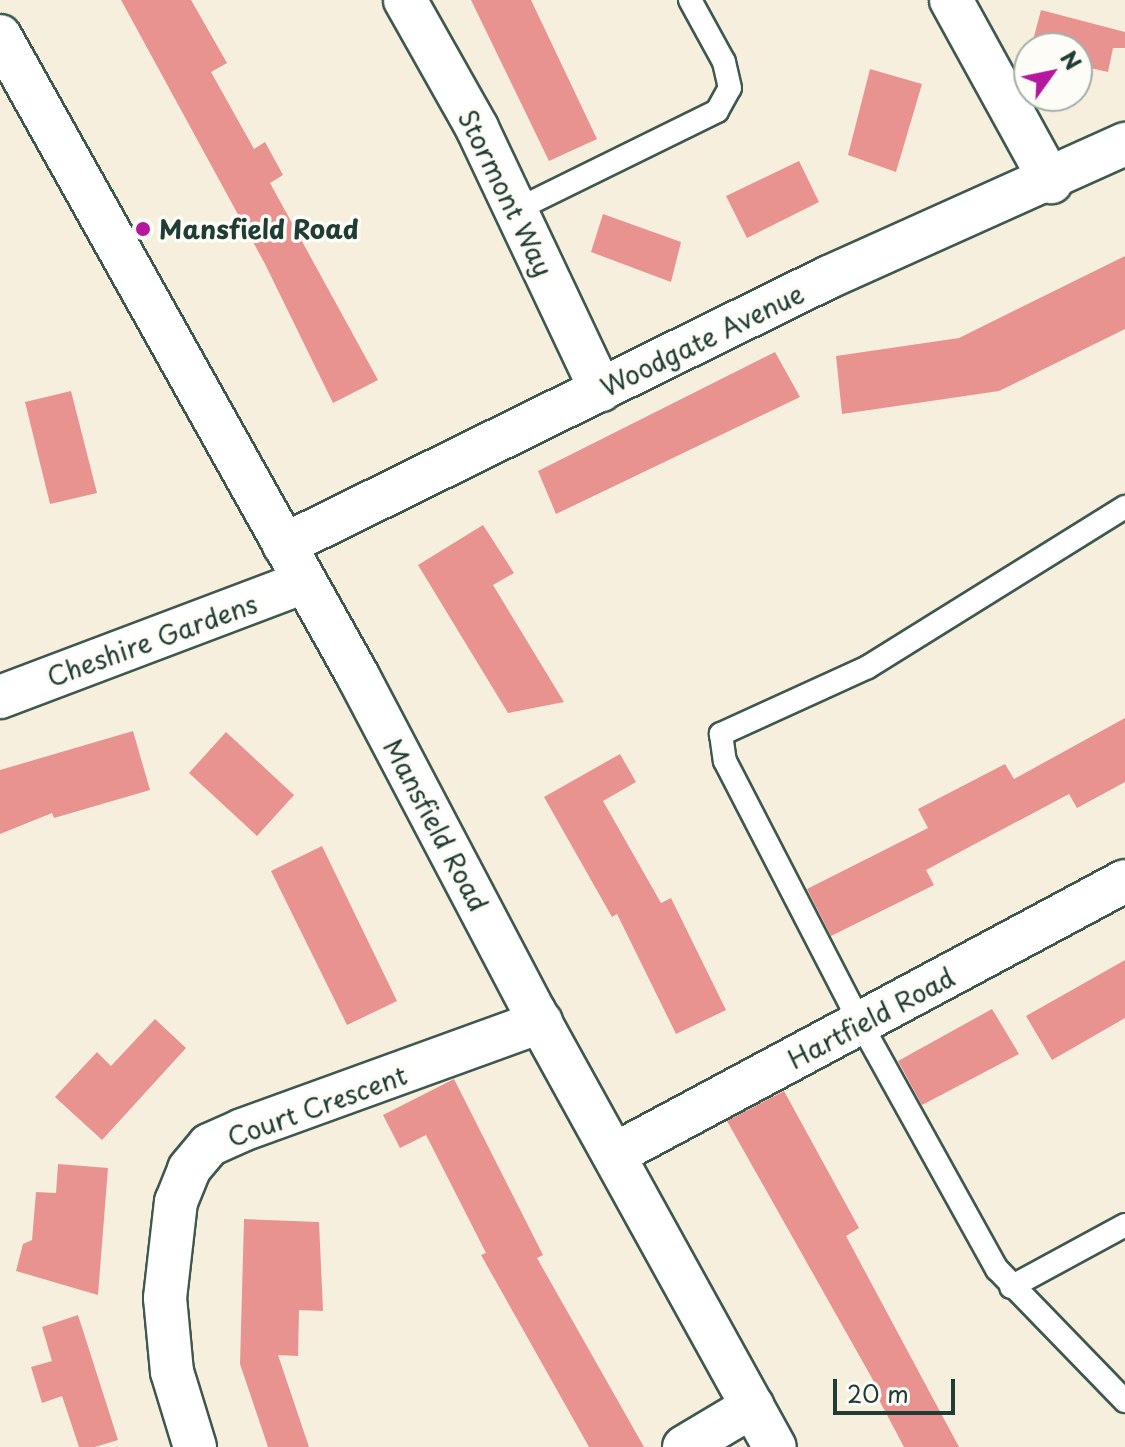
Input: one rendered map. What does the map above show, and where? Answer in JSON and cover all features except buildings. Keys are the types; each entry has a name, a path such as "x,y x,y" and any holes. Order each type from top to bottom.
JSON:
{"street":[{"name":"Stormont Way","path":"405,0 516,210 601,390"},
{"path":"951,0 1051,182"},
{"name":"Mansfield Road","path":"0,36 284,545 775,1447"},
{"name":"Woodgate Avenue","path":"284,545 829,277 1051,182 1125,144"},
{"name":"Cheshire Gardens","path":"0,697 304,582"},
{"name":"Hartfield Road","path":"615,1154 1125,881"},
{"name":"Court Crescent","path":"195,1447 172,1372 165,1298 176,1202 189,1169 209,1145 242,1130 541,1022"},
{"path":"684,1447 753,1406"}],"lane":[{"path":"516,210 717,111 730,88 724,62 690,0"},
{"path":"1125,507 868,667 721,734 725,761 861,1024 1011,1287 1125,1401"},
{"path":"1011,1287 1125,1225"}],"place":[{"name":"Mansfield Road","path":"143,229"}]}
